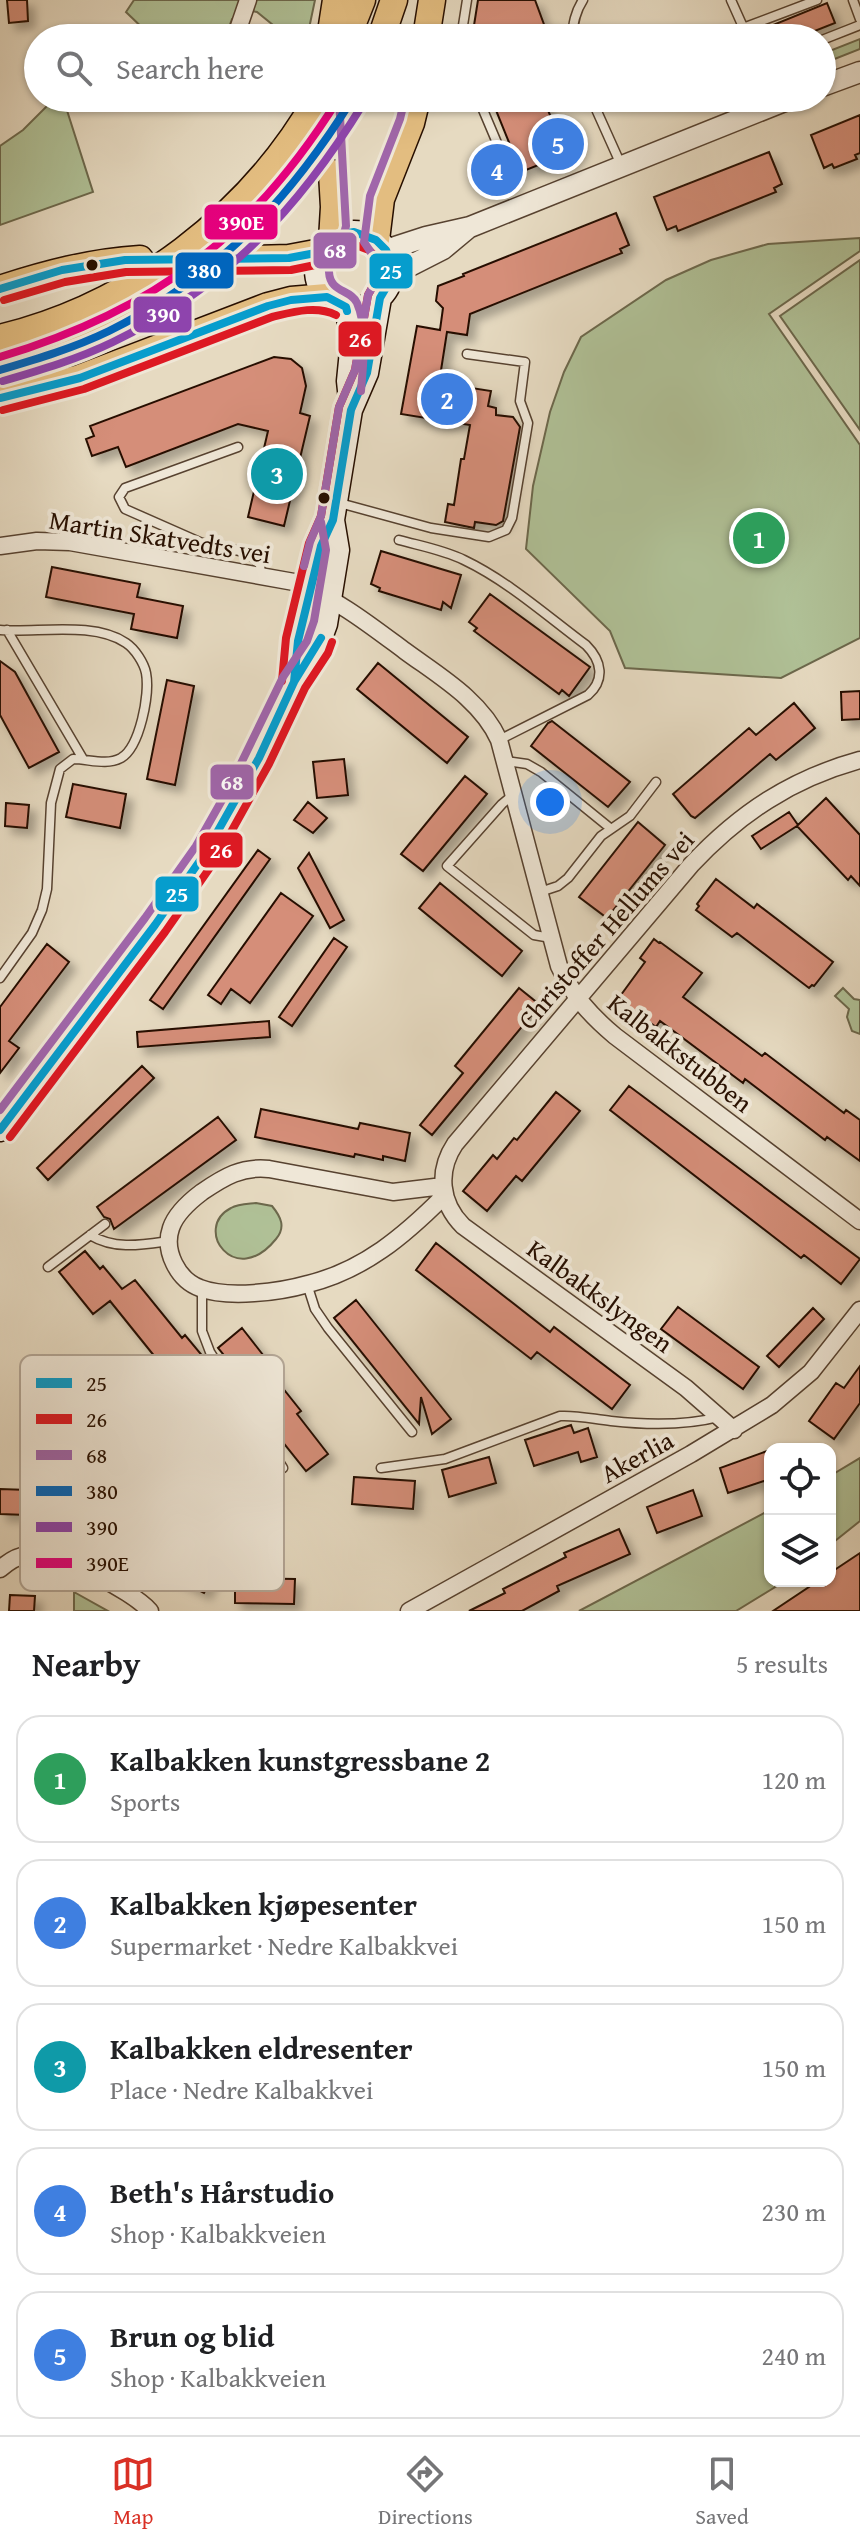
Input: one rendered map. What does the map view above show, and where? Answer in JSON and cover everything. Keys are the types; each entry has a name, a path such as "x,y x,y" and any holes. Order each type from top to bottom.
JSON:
{"highway":[{"path":"336,0 338,24"},
{"path":"346,24 362,0"},
{"path":"386,24 394,0"},
{"path":"428,24 432,0"},
{"path":"0,338 80,311 135,283 175,256 222,218 251,189 292,139 309,112"},
{"path":"0,370 60,352 125,323 222,259 302,176 345,112"},
{"path":"381,245 381,199 414,112"},
{"path":"253,259 289,258 327,246 334,216 332,173"},
{"path":"0,289 84,265 140,259"},
{"path":"0,398 80,378 268,306 291,300 337,302"}],"main road":[{"path":"343,234 366,234 381,245 390,258 392,275 380,298 358,308 337,302 321,289 316,270 327,246 343,234"},
{"path":"0,1130 155,925 206,852 259,758 294,682 318,646 321,594 338,550 335,511 351,410 367,373 380,298"},
{"path":"337,302 352,341 348,381 351,410"}],"street":[{"path":"240,24 248,0"},
{"path":"836,81 860,72"},
{"path":"381,245 470,227 622,168 752,112"},
{"path":"392,275 443,249 470,227"},
{"name":"Martin Skatvedts vei","path":"0,546 37,541 70,542 261,576 321,594"},
{"name":"Kalbakkstubben","path":"321,594 405,651 484,715 499,740 506,761 559,966 577,999 615,1036 860,1221"},
{"name":"Christoffer Hellums vei","path":"444,1191 446,1160 455,1144 691,865 733,824 793,784 860,760"},
{"path":"247,1169 279,1170 393,1192 444,1191 409,1231 382,1252 344,1272 307,1284 257,1292 202,1289 177,1269 169,1241 170,1228 192,1200 227,1176 247,1169"},
{"name":"Kalbakkslyngen","path":"444,1191 454,1216 472,1234 686,1388 734,1430"},
{"name":"Akerlia","path":"409,1611 734,1430 772,1405 811,1372 860,1310"},
{"path":"0,1569 20,1557"},
{"path":"124,1591 150,1611"}],"lane":[{"path":"463,24 467,0"},
{"path":"573,24 583,0"},
{"path":"731,0 741,24"},
{"path":"754,24 817,0"},
{"path":"836,33 860,22 853,0"},
{"path":"484,112 503,157"},
{"path":"597,112 622,168"},
{"path":"335,511 489,537 506,530 512,518 528,423 520,401 525,362 467,354"},
{"path":"238,447 125,488 119,497 125,509 202,543 249,553 260,565 261,576"},
{"path":"399,540 455,556 476,566 586,645 598,658 597,686 588,695 499,740"},
{"path":"0,978 32,933 42,910 47,889 51,803 60,769 73,759 110,762 123,757 132,746 147,696 146,671 127,643 85,631 4,630"},
{"path":"4,630 83,759"},
{"path":"506,761 527,764 541,772 610,828"},
{"path":"540,892 558,886 568,878 610,828 630,816 656,782"},
{"path":"515,794 502,804 447,866 534,935 552,938"},
{"path":"48,1267 105,1224"},
{"path":"90,1235 100,1241 119,1245 169,1241"},
{"path":"307,1284 315,1309 328,1328 412,1432"},
{"path":"202,1289 202,1331 212,1355"},
{"path":"381,1468 445,1459 560,1416 664,1424 701,1422 720,1417"}],"green space":[{"path":"134,0 315,0 310,24 272,24 257,12 244,10 230,24 138,24 126,12"},
{"path":"860,39 860,49 836,58 836,48"},
{"path":"41,112 67,112 93,192 0,225 0,146"},
{"path":"860,238 860,251 769,314 860,445 860,638 781,678 625,668 610,631 526,549 533,486 550,412 581,337 666,280 711,260 768,244"},
{"path":"860,260 860,430 780,316"},
{"path":"843,988 854,999 860,1000 860,1034 852,1031 847,1017 849,1009 835,996"},
{"path":"256,1203 272,1206 280,1218 281,1230 261,1253 246,1258 233,1257 217,1240 216,1228 220,1217 231,1208"},
{"path":"860,1458 860,1521 836,1540 836,1515 836,1472"},
{"path":"764,1513 764,1587 775,1587 736,1611 579,1611"},
{"path":"74,1592 108,1611 74,1611"}],"building":[{"path":"7,0 27,0 28,21 9,23"},
{"path":"478,0 535,0 544,24 474,24"},
{"path":"827,3 835,23 832,24 775,24"},
{"path":"497,112 549,112 566,154 521,172"},
{"path":"860,115 860,153 855,155 857,159 834,168 832,164 824,168 811,135"},
{"path":"769,152 782,184 774,188 776,192 678,231 676,226 667,230 654,197"},
{"path":"616,213 629,245 620,249 622,253 470,314 467,335 447,332 439,383 491,391 488,406 496,408 496,415 513,417 520,427 503,521 496,525 475,522 474,528 445,522 448,504 454,505 470,425 401,414 417,326 440,330 443,308 436,301 438,286"},
{"path":"274,357 291,359 302,368 306,386 300,413 310,416 284,526 248,517 268,431 238,424 126,467 118,447 92,456 86,439 94,436 90,426"},
{"path":"381,551 461,575 451,608 443,602 441,610 379,591 380,588 371,584"},
{"path":"52,567 140,584 137,597 183,606 177,638 131,629 134,614 46,597"},
{"path":"490,594 590,667 569,696 562,690 559,694 474,631 477,628 469,622"},
{"path":"0,661 15,672 59,752 29,768 0,715"},
{"path":"378,663 468,737 447,763 357,689"},
{"path":"167,680 194,686 175,785 147,779"},
{"path":"860,691 860,719 842,720 841,692"},
{"path":"794,703 815,728 776,760 770,754 695,818 691,816 673,794 749,728 756,735"},
{"path":"552,721 630,782 608,807 531,746"},
{"path":"344,759 348,795 317,798 313,762"},
{"path":"465,776 487,794 423,871 401,854"},
{"path":"73,784 126,794 120,828 66,817"},
{"path":"826,798 860,835 860,886 851,876 848,880 797,826 761,849 752,836 789,812 798,825"},
{"path":"308,802 327,818 313,833 294,820"},
{"path":"6,803 29,805 27,828 5,826"},
{"path":"638,822 665,845 607,918 579,897"},
{"path":"258,850 270,859 163,1009 150,1000"},
{"path":"309,853 344,920 330,928 298,868"},
{"path":"716,879 754,908 757,904 833,962 814,986 809,988 737,933 732,937 696,910 697,904"},
{"path":"440,883 522,951 502,976 419,908"},
{"path":"281,893 313,916 250,1003 231,989 221,1004 208,995"},
{"path":"334,938 347,947 292,1026 279,1017"},
{"path":"654,939 702,973 683,997 762,1056 765,1053 844,1113 846,1110 860,1120 860,1161 827,1137 825,1140 745,1079 743,1083 660,1021 656,1027 618,999 645,962 640,958"},
{"path":"47,944 69,962 9,1041 19,1048 0,1073 0,1007"},
{"path":"519,988 540,1005 432,1135 420,1125 463,1073 455,1066"},
{"path":"269,1021 270,1037 138,1047 137,1032"},
{"path":"142,1066 154,1078 48,1180 37,1168"},
{"path":"629,1086 860,1259 841,1284 804,1255 801,1258 610,1110"},
{"path":"556,1092 580,1111 522,1181 516,1176 487,1211 463,1191 493,1155 497,1159 514,1138 517,1140"},
{"path":"261,1109 358,1129 360,1123 410,1133 405,1161 383,1156 383,1160 355,1154 354,1157 255,1137"},
{"path":"218,1117 236,1140 114,1229 110,1219 104,1217 97,1207"},
{"path":"436,1243 550,1332 554,1327 630,1385 612,1409 537,1352 531,1359 416,1270"},
{"path":"85,1251 100,1269 103,1266 122,1289 135,1280 182,1338 185,1335 202,1355 153,1355 110,1301 93,1314 59,1272"},
{"path":"356,1300 451,1419 432,1434 421,1397 419,1424 334,1318"},
{"path":"678,1307 759,1367 743,1389 661,1329"},
{"path":"813,1308 824,1319 779,1367 767,1356"},
{"path":"242,1328 263,1355 224,1355 218,1348"},
{"path":"860,1366 860,1403 834,1439 809,1421 836,1383 844,1388"},
{"path":"284,1390 301,1411 297,1414 328,1454 306,1471 284,1444"},
{"path":"571,1425 574,1433 588,1428 597,1457 581,1462 578,1452 534,1466 525,1440"},
{"path":"764,1452 764,1481 728,1493 720,1468"},
{"path":"489,1457 496,1483 449,1497 442,1470"},
{"path":"354,1477 415,1481 413,1509 352,1504"},
{"path":"0,1489 20,1490 20,1515 0,1514"},
{"path":"693,1490 702,1516 657,1533 647,1507"},
{"path":"619,1529 630,1554 557,1586 559,1591 522,1611 469,1611 505,1593 503,1589 566,1557 564,1553"},
{"path":"860,1553 860,1611 773,1611 809,1587 836,1587 836,1569"},
{"path":"284,1579 295,1579 294,1604 235,1603 235,1591 284,1591"},
{"path":"10,1595 35,1596 34,1611 9,1611"}],"transit line":[{"name":"390E","path":"0,357 107,316 153,291 196,262 272,190 330,112"},
{"name":"68","path":"340,112 346,226 330,261 329,272 333,284 357,303 363,324 361,391"},
{"name":"380","path":"0,370 96,337 148,310 184,286 217,260 277,202 344,112"},
{"name":"390","path":"3,381 100,348 153,321 190,297 256,242 285,211 313,177 358,112"},
{"name":"68","path":"304,566 321,516 339,407 355,370 368,295 380,274 378,263 364,242 370,196 402,112"},
{"name":"25","path":"0,289 62,270 125,260 289,258 321,252 332,240 354,232 376,240 386,250 392,266 390,281 380,298 367,373 351,410 333,520 321,546 298,641 294,682"},
{"name":"26","path":"4,300 65,282 126,272 291,270 325,263 339,250 353,244 369,250 376,257 380,267 378,277 368,295 355,370 339,407 321,516 309,543 286,638 282,681"},
{"name":"25","path":"0,398 80,378 291,300 327,297 346,307 347,311"},
{"name":"26","path":"3,410 84,389 272,317 312,310 336,315"},
{"name":"68","path":"0,1110 145,918 196,846 230,786 283,677 307,641 314,621 326,550 321,522"},
{"name":"25","path":"0,1130 155,925 206,852 259,758 294,682 321,638"},
{"name":"26","path":"10,1137 165,932 216,859 332,642"}],"place":[{"name":"Brun og blid","path":"558,144"},
{"name":"Beth's Hårstudio","path":"497,170"},
{"name":"Kalbakken kjøpesenter","path":"447,399"},
{"name":"Kalbakken eldresenter","path":"277,474"},
{"name":"Kalbakken kunstgressbane 2","path":"759,538"}]}
